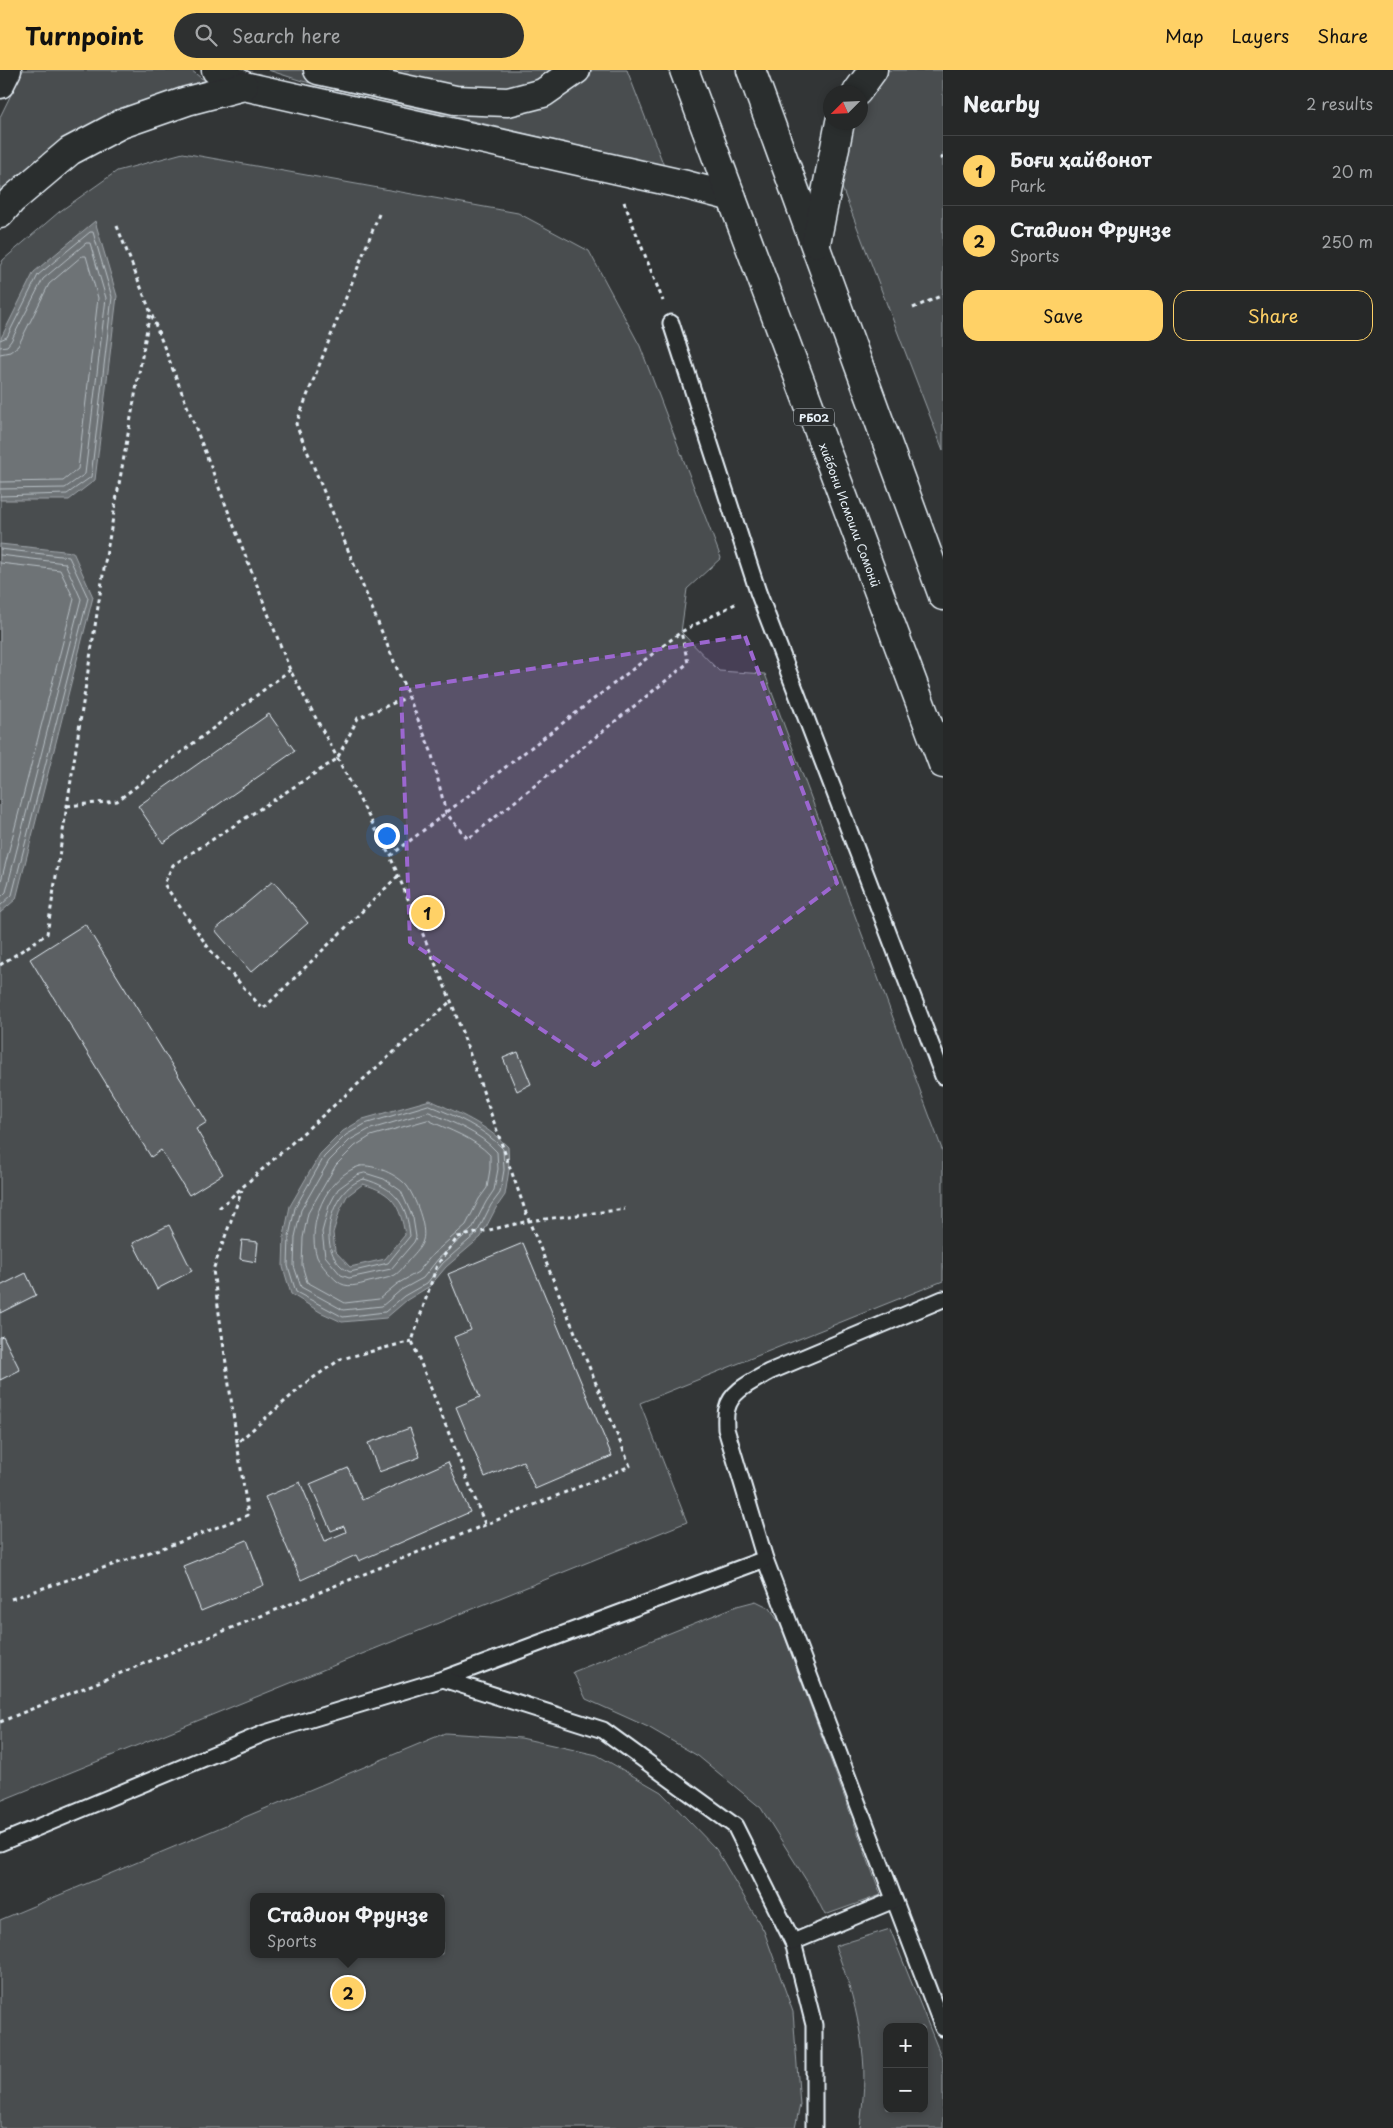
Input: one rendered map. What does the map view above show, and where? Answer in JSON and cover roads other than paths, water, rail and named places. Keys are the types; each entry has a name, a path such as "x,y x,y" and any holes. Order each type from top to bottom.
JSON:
{"main road":[{"path":"0,84 7,70"},
{"path":"216,70 244,86 732,197"},
{"path":"318,70 455,100 508,102 543,93 576,70"},
{"name":"хиёбони Исмоили Сомонӣ","path":"684,70 943,764"},
{"path":"751,70 816,243 943,596"},
{"path":"862,85 873,70"},
{"path":"0,214 12,200 70,151 121,124 187,101 244,86"},
{"path":"816,243 838,130"}],"lane":[{"path":"671,323 758,592 943,1076"},
{"path":"943,1299 769,1372 736,1392 726,1408 726,1429 765,1559 943,2028"},
{"path":"0,1842 265,1733 443,1679 765,1559"},
{"path":"443,1679 602,1730 735,1826 793,1942 814,2025 814,2128"},
{"path":"793,1942 894,1900"}],"water":[{"path":"95,221 117,296 95,480 69,500 0,500 0,340 34,272"},
{"path":"0,544 73,552 93,597 16,899 0,913"},
{"path":"430,1100 471,1120 499,1139 508,1147 509,1170 505,1195 481,1237 446,1267 430,1286 407,1300 386,1318 342,1322 320,1312 291,1294 283,1267 284,1236 290,1206 320,1154 343,1131 363,1119","holes":["363,1184 388,1196 393,1202 401,1216 405,1235 385,1259 350,1267 335,1251 333,1233 340,1210 347,1196"]}],"place":[{"name":"Боғи ҳайвонот","path":"427,913"},
{"name":"Стадион Фрунзе","path":"348,1993"}]}
